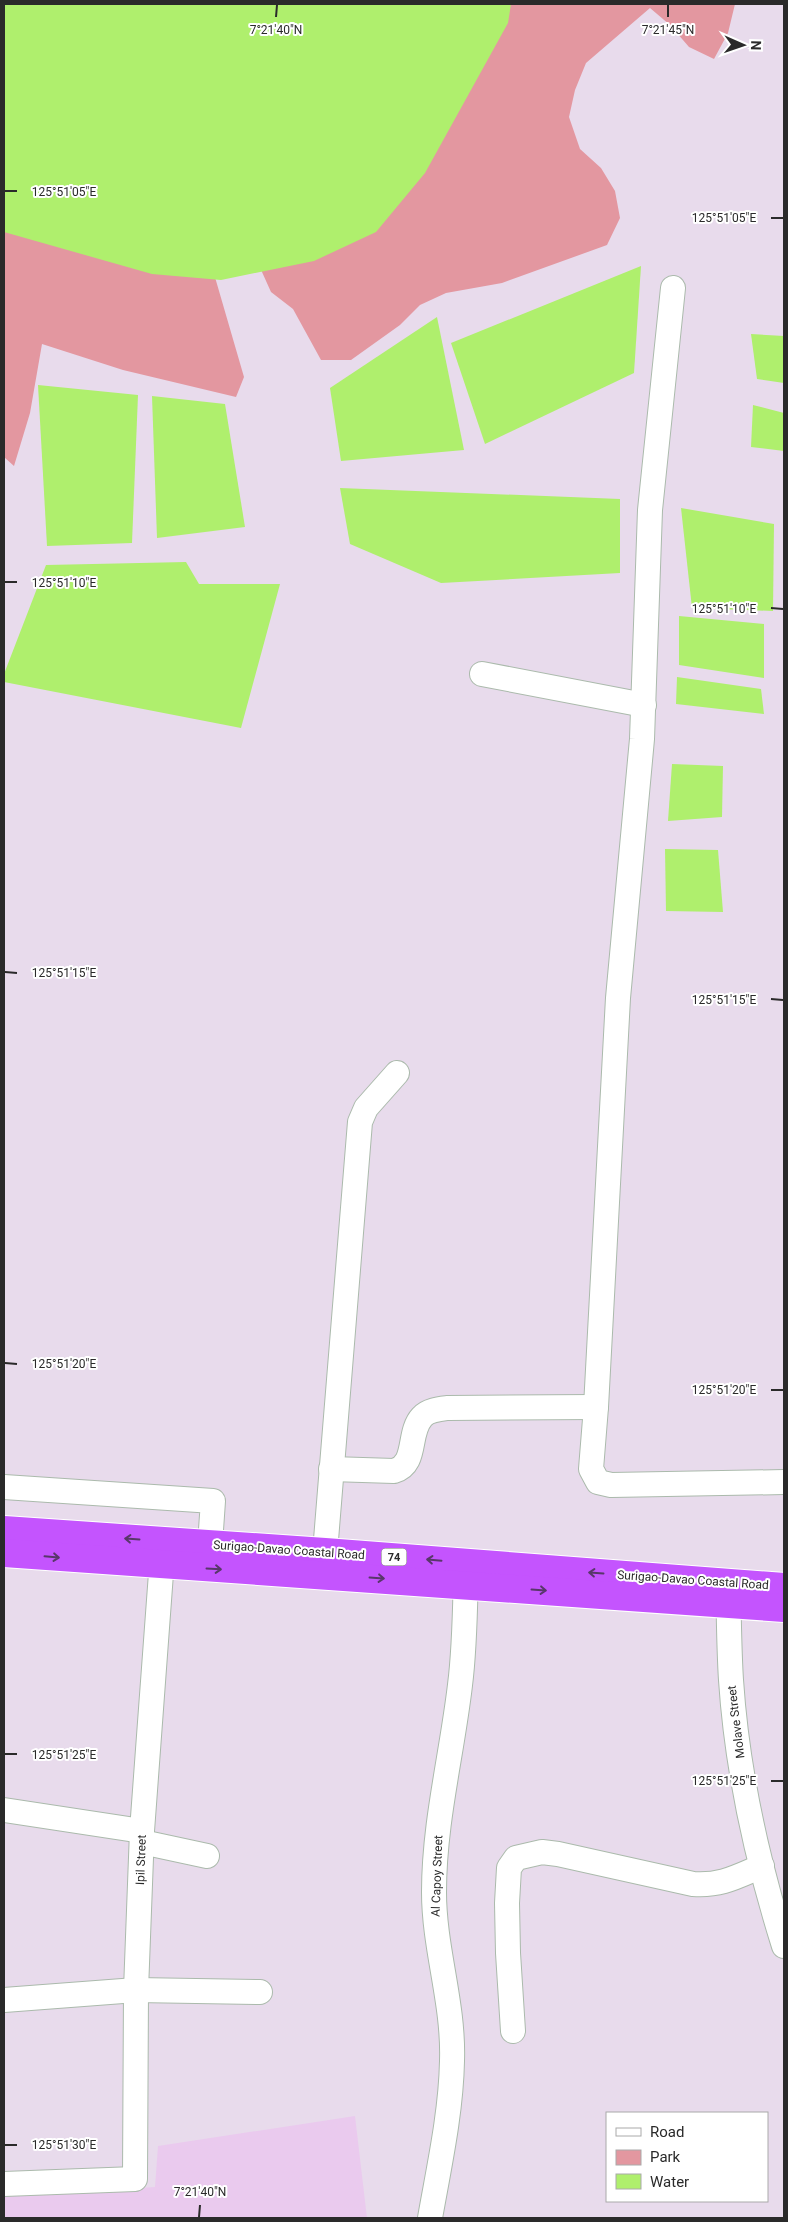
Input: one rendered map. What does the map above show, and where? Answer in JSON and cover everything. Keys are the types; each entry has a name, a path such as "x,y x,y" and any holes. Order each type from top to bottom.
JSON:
{"highway":[{"name":"Surigao-Davao Coastal Road","path":"4,1530 162,1553 210,1544 325,1552 466,1574"},
{"name":"Surigao-Davao Coastal Road","path":"4,1553 162,1553 466,1574 728,1594 784,1608"},
{"name":"Surigao-Davao Coastal Road","path":"728,1594 784,1587"}],"street":[{"path":"673,288 650,510 644,704 618,998 591,1469 598,1482 612,1485 784,1482"},
{"path":"482,674 644,704"},
{"path":"325,1552 360,1122 366,1108 396,1073"},
{"path":"331,1469 394,1471 402,1469 407,1464 414,1432 418,1424 422,1417 434,1411 448,1408 596,1407"},
{"path":"4,1487 213,1501 210,1544"},
{"name":"Ipil Street","path":"4,2184 135,2179 136,1990 142,1836 162,1553"},
{"name":"Al Capoy Street","path":"430,2218 448,2103 452,2060 448,1994 436,1932 434,1891 438,1838 460,1686 466,1574"},
{"name":"Molave Street","path":"728,1594 731,1682 742,1769 751,1824 784,1946"},
{"path":"4,1810 142,1836 207,1856"},
{"path":"513,2030 507,1903 509,1868 516,1858 542,1852 558,1854 693,1884 708,1885 723,1883 762,1866"},
{"path":"4,2000 136,1990 260,1992"}],"shaded area":[{"path":"355,2116 367,2218 4,2218 4,2193 60,2193 155,2187 158,2146"}],"green space":[{"path":"373,4 735,4 728,33 714,59 689,47 670,25 650,8 586,63 575,90 569,117 580,149 601,168 615,191 620,218 607,245 502,283 446,293 420,305 400,325 351,360 321,360 293,309 271,292 235,212"},
{"path":"4,168 210,260 244,377 236,397 123,370 42,344 30,413 14,466 4,457"}],"water":[{"path":"4,4 511,4 508,23 425,173 376,232 314,261 221,280 152,274 4,232"},
{"path":"641,266 634,373 485,444 451,343"},
{"path":"437,317 464,450 341,461 330,388"},
{"path":"751,334 784,336 784,383 757,379"},
{"path":"38,385 138,395 132,543 47,546"},
{"path":"152,396 225,404 245,527 157,538"},
{"path":"753,405 784,413 784,451 751,447"},
{"path":"340,488 620,499 620,573 441,583 350,544"},
{"path":"681,508 774,524 773,611 692,608"},
{"path":"186,562 199,584 280,584 241,728 4,682 4,674 46,565"},
{"path":"679,616 764,624 764,678 679,665"},
{"path":"677,677 761,689 764,714 676,704"},
{"path":"672,764 723,766 722,817 668,821"},
{"path":"665,849 718,850 723,912 666,911"}]}
